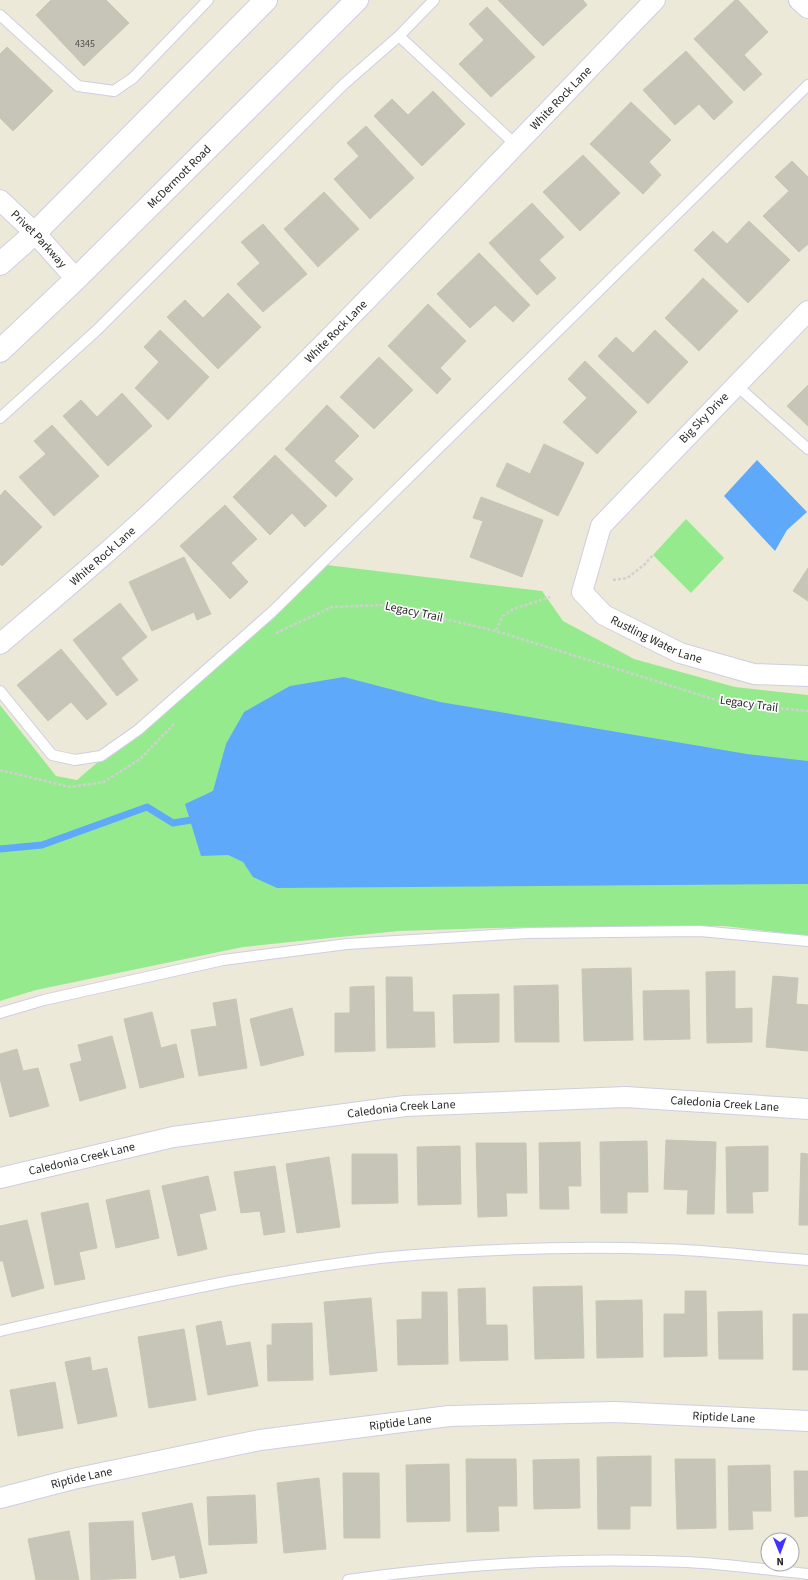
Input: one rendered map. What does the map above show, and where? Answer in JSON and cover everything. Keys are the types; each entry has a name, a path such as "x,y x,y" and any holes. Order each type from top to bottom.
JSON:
{"main road":[{"path":"0,264 34,233 266,0"},
{"name":"McDermott Road","path":"0,351 76,280 357,0"}],"street":[{"name":"White Rock Lane","path":"0,644 162,503 234,433 419,246 515,144 655,0"},
{"path":"799,0 808,8"},
{"name":"Privet Parkway","path":"0,200 34,233 76,280"},
{"name":"Big Sky Drive","path":"601,526 808,311"},
{"name":"Rustling Water Lane","path":"601,526 582,592 604,615 680,653 754,674 808,676"},
{"name":"Caledonia Creek Lane","path":"0,1178 173,1138 405,1106 626,1097 808,1109"},
{"name":"Riptide Lane","path":"0,1498 73,1479 260,1440 449,1416 615,1412 808,1421"}],"lane":[{"path":"0,15 78,86 114,91 133,78 208,0"},
{"path":"0,418 97,330 344,84 399,36 434,0"},
{"path":"399,36 515,144"},
{"path":"0,691 52,755 75,760 101,756 138,730 272,612 808,85"},
{"path":"736,385 808,449"},
{"path":"0,1013 44,1000 223,960 347,944 528,933 692,932 808,941"},
{"path":"0,1331 113,1304 226,1282 307,1267 390,1257 547,1249 660,1249 738,1253 808,1260"},
{"path":"348,1580 401,1572 478,1565 605,1561 687,1562 808,1574"}],"path":[{"path":"613,580 627,578 653,556"},
{"path":"496,630 503,616 513,608 550,597"},
{"name":"Legacy Trail","path":"275,634 332,607 384,605 496,630 585,660 729,704 808,711"},
{"path":"0,770 70,787 104,782 140,759 178,721"}],"green space":[{"path":"686,519 724,558 691,593 653,555"},
{"path":"327,565 542,591 563,621 634,659 735,687 808,695 808,936 724,926 492,928 399,931 243,947 36,990 0,1001 0,705 56,776 77,780"}],"water":[{"path":"757,460 807,512 787,530 775,551 724,496"},
{"path":"344,677 440,702 747,754 808,761 808,884 277,888 253,877 243,862 228,855 201,856 185,804 213,791 226,744 244,712 290,686"}],"building":[{"path":"51,0 106,0 129,23 84,66 36,15"},
{"path":"498,0 583,0 587,5 543,46"},
{"path":"735,0 738,0 768,32 744,55 762,74 744,91 694,39"},
{"path":"487,7 535,57 491,97 459,64 484,40 469,24"},
{"path":"7,47 53,91 13,131 0,118 0,54"},
{"path":"686,51 733,102 714,120 699,104 675,125 643,90"},
{"path":"433,91 465,124 422,166 374,116 392,99 408,115"},
{"path":"631,102 671,140 649,162 661,175 643,194 590,144"},
{"path":"366,126 414,178 370,219 334,179 359,156 347,143"},
{"path":"583,155 620,193 580,231 543,192"},
{"path":"792,161 808,177 808,244 799,252 763,216 789,191 775,177"},
{"path":"324,192 359,229 318,267 284,229"},
{"path":"532,203 564,237 539,260 556,278 537,295 489,243"},
{"path":"749,221 790,260 748,303 694,250 713,231 727,244"},
{"path":"263,224 307,274 263,312 237,284 260,263 241,242"},
{"path":"479,253 530,305 513,322 495,305 470,328 437,294"},
{"path":"703,278 738,311 699,351 665,318"},
{"path":"228,293 261,327 218,369 167,317 185,300 203,318"},
{"path":"428,304 466,341 440,368 451,379 437,394 388,346"},
{"path":"160,330 209,377 168,420 135,388 159,362 144,347"},
{"path":"655,330 688,362 648,404 598,356 616,337 633,353"},
{"path":"379,357 413,390 374,429 340,397"},
{"path":"585,361 637,412 597,454 563,422 587,398 568,379"},
{"path":"808,385 808,426 787,406"},
{"path":"122,393 152,426 108,466 63,416 81,400 97,417"},
{"path":"327,405 359,436 334,461 353,479 336,497 285,449"},
{"path":"52,425 99,476 54,516 19,477 46,454 34,441"},
{"path":"544,444 584,463 558,516 496,486 507,463 530,474"},
{"path":"275,455 327,506 305,527 292,513 270,535 233,497"},
{"path":"5,490 42,527 2,566 0,564 0,496"},
{"path":"481,497 543,520 522,577 470,557 483,521 473,518"},
{"path":"225,505 257,539 231,563 248,582 230,599 180,546"},
{"path":"184,557 211,614 197,620 194,612 152,631 129,582"},
{"path":"808,568 808,601 793,591"},
{"path":"120,603 147,637 121,658 138,680 117,696 73,640"},
{"path":"61,649 107,704 87,720 71,702 48,721 17,685"},
{"path":"631,968 633,1040 584,1041 582,969"},
{"path":"735,971 735,1009 752,1008 752,1042 707,1043 706,972"},
{"path":"773,976 798,978 796,1004 808,1005 808,1051 766,1047"},
{"path":"386,977 412,977 413,1012 434,1012 435,1047 387,1048"},
{"path":"558,985 559,1042 515,1042 514,986"},
{"path":"374,986 375,1051 335,1052 335,1013 350,1013 350,987"},
{"path":"689,990 690,1039 644,1040 643,991"},
{"path":"499,994 499,1042 454,1043 453,995"},
{"path":"236,999 247,1068 199,1076 191,1030 217,1026 213,1003"},
{"path":"292,1008 304,1055 261,1066 250,1019"},
{"path":"152,1012 161,1048 176,1044 184,1077 140,1088 124,1019"},
{"path":"112,1036 126,1088 80,1101 70,1064 82,1061 78,1045"},
{"path":"17,1049 23,1071 38,1068 49,1106 10,1117 0,1079 0,1054"},
{"path":"666,1140 716,1142 714,1214 687,1214 688,1190 664,1189"},
{"path":"647,1141 648,1192 627,1192 627,1213 601,1213 600,1142"},
{"path":"580,1142 581,1186 568,1186 569,1209 540,1209 539,1143"},
{"path":"476,1143 526,1143 527,1193 506,1193 507,1216 478,1217"},
{"path":"460,1146 461,1204 418,1205 417,1147"},
{"path":"768,1146 768,1191 752,1192 753,1213 727,1213 726,1147"},
{"path":"801,1153 808,1154 808,1225 799,1225"},
{"path":"352,1154 397,1154 398,1203 352,1204"},
{"path":"329,1157 340,1227 297,1233 286,1164"},
{"path":"275,1166 285,1232 264,1235 260,1211 241,1213 234,1172"},
{"path":"208,1176 216,1210 199,1214 207,1249 178,1256 162,1186"},
{"path":"149,1190 159,1238 116,1248 106,1200"},
{"path":"88,1203 97,1248 79,1252 85,1279 55,1285 41,1213"},
{"path":"27,1220 44,1288 12,1297 3,1261 0,1261 0,1226"},
{"path":"582,1286 584,1358 535,1359 533,1287"},
{"path":"485,1288 486,1325 507,1325 508,1360 460,1361 458,1289"},
{"path":"685,1291 706,1291 707,1356 664,1357 664,1314 685,1314"},
{"path":"422,1292 447,1292 448,1364 398,1365 397,1320 422,1319"},
{"path":"371,1298 377,1371 330,1375 324,1302"},
{"path":"642,1300 643,1357 597,1358 596,1301"},
{"path":"762,1311 763,1359 719,1359 718,1312"},
{"path":"793,1314 808,1314 808,1370 793,1370"},
{"path":"221,1321 226,1346 250,1342 258,1386 208,1395 196,1326"},
{"path":"312,1323 313,1380 268,1381 267,1345 272,1345 272,1324"},
{"path":"184,1329 196,1400 149,1408 138,1337"},
{"path":"90,1357 92,1371 107,1368 117,1416 78,1424 65,1362"},
{"path":"55,1382 63,1428 18,1436 10,1390"},
{"path":"651,1456 651,1506 630,1506 630,1529 598,1529 597,1457"},
{"path":"466,1459 516,1459 517,1506 498,1506 499,1531 467,1532"},
{"path":"579,1459 580,1508 534,1509 533,1460"},
{"path":"675,1459 715,1459 716,1528 677,1529"},
{"path":"449,1464 450,1521 407,1522 406,1465"},
{"path":"770,1465 771,1511 752,1511 753,1529 729,1530 728,1466"},
{"path":"794,1471 808,1471 808,1516 795,1517"},
{"path":"343,1473 379,1473 380,1538 344,1538"},
{"path":"319,1478 326,1549 284,1553 277,1483"},
{"path":"255,1495 257,1543 209,1545 207,1497"},
{"path":"192,1503 207,1573 180,1578 175,1555 152,1560 142,1513"},
{"path":"133,1521 136,1578 91,1580 89,1523"},
{"path":"69,1531 79,1580 36,1580 28,1539"}],"waterway":[{"path":"0,849 42,845 147,807 173,823 198,819"}]}
